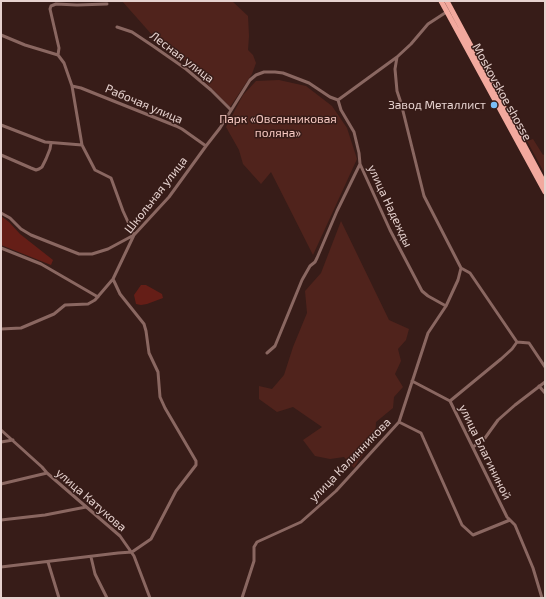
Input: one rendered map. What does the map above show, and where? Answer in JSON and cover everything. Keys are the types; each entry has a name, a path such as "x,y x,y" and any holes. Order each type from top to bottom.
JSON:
{"main road":[{"name":"Moskovskoe shosse","path":"441,1 449,11 545,184"},
{"name":"Moskovskoe shosse","path":"447,1 449,11 545,192"}],"street":[{"path":"58,55 59,48 50,9 51,6 53,4 107,4"},
{"path":"338,100 397,58 428,24 449,11"},
{"name":"Лесная улица","path":"117,27 132,32 186,69 231,110"},
{"path":"1,35 25,45 58,55 64,63 72,86 82,145 95,170 111,178 123,211 134,235 108,249 92,254 79,254 31,235 21,229 10,218 1,213"},
{"path":"397,58 395,69 397,91 424,196 461,268 470,273 517,342 529,343 545,367"},
{"name":"Школьная улица","path":"98,297 113,279 134,235 169,197 220,128 250,80 256,75 264,72 283,73 303,80 330,97 338,100"},
{"name":"Рабочая улица","path":"72,86 81,88 176,126 206,146"},
{"name":"улица Надежды","path":"338,100 341,110 354,132 360,164 390,230 422,291 446,306"},
{"path":"1,125 45,142 82,145"},
{"path":"1,155 36,170 42,167 51,143"},
{"path":"267,353 275,346 302,280 310,266 318,258 337,211 360,164"},
{"path":"1,248 41,264 98,297 88,304 65,305 54,314 21,328 1,329"},
{"name":"улица Калинникова","path":"242,598 254,561 254,547 257,542 302,522 336,491 399,422 428,333 446,306 458,280 461,268"},
{"path":"1,567 132,552 150,539 176,491 196,465 196,461 160,397 158,372 148,353 144,324 120,294 113,279"},
{"name":"улица Благининой","path":"517,342 501,359 450,400 507,517 515,525 533,568 542,598"},
{"path":"412,381 450,400"},
{"path":"473,447 486,438 498,420 545,382"},
{"path":"539,386 545,392"},
{"path":"399,422 421,433 462,524 473,535 510,520"},
{"name":"улица Катукова","path":"1,430 47,473 120,536 132,552 150,598"},
{"path":"1,442 13,440"},
{"path":"1,484 47,473"},
{"path":"1,520 45,515 86,507"},
{"path":"91,557 96,574 107,598"},
{"path":"48,562 59,598"}],"green space":[{"name":"Парк «Овсянниковая поляна»","path":"122,1 232,1 248,16 248,50 253,55 256,63 252,74 230,107 176,52 153,36"},
{"name":"Парк «Овсянниковая поляна»","path":"279,80 306,86 332,106 347,128 357,159 313,255 271,172 261,184 243,164 239,150 226,127 243,95 256,81"},
{"path":"533,139 543,155 545,154 545,174 527,141"},
{"path":"341,221 389,320 409,329 406,340 398,349 401,361 395,374 403,387 394,397 393,408 376,422 375,440 354,468 344,457 330,459 315,456 303,440 322,427 293,407 277,412 259,399 259,386 272,389 284,375 293,347 307,313 305,291 321,273"}],"shaded area":[{"path":"1,216 20,234 53,260 51,265 1,245"},
{"path":"141,285 146,285 162,294 163,298 147,304 136,304 134,295"}],"place":[{"name":"Завод Металлист","path":"494,105"}]}
